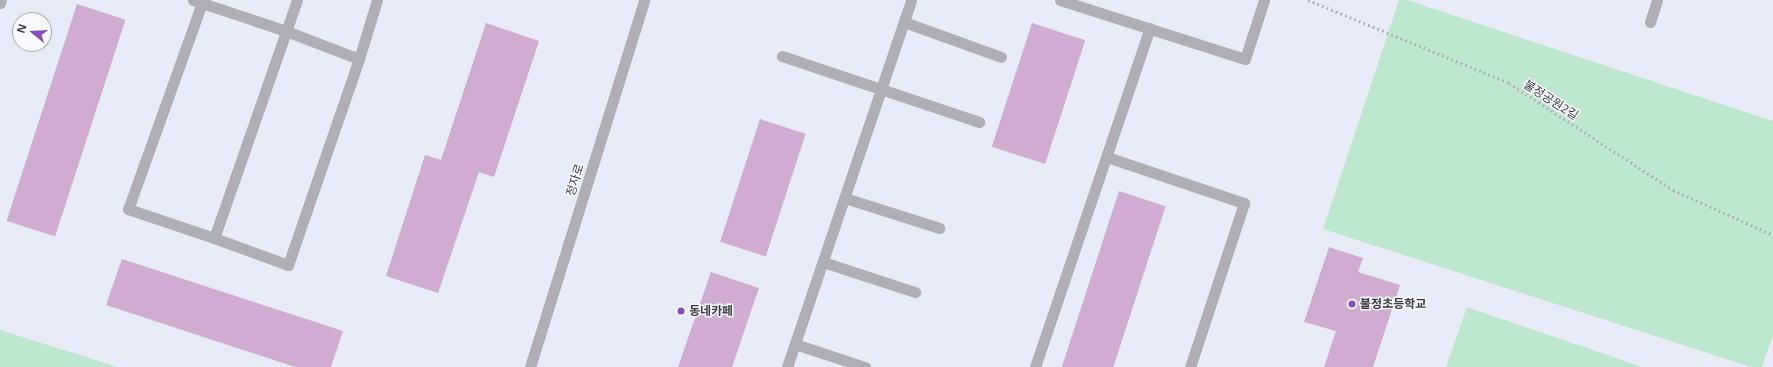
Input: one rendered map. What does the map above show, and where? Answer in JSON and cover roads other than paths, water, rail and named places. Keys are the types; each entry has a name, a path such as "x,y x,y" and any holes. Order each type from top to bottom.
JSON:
{"street":[{"path":"214,238 297,0"},
{"path":"359,59 286,31 199,1 128,209 214,238 288,266 359,59 377,0"},
{"name":"정자로","path":"530,367 644,0"},
{"path":"787,367 912,0"},
{"path":"1060,0 1246,59 1264,0"},
{"path":"1650,22 1657,0"},
{"path":"904,22 1001,57"},
{"path":"1035,367 1150,28"},
{"path":"782,56 979,122"},
{"path":"1107,157 1244,203 1190,367"},
{"path":"845,198 940,228"},
{"path":"823,262 915,292"},
{"path":"795,344 865,367"}],"place":[{"name":"불정초등학교","path":"1352,304"},
{"name":"동네카페","path":"681,311"}]}
